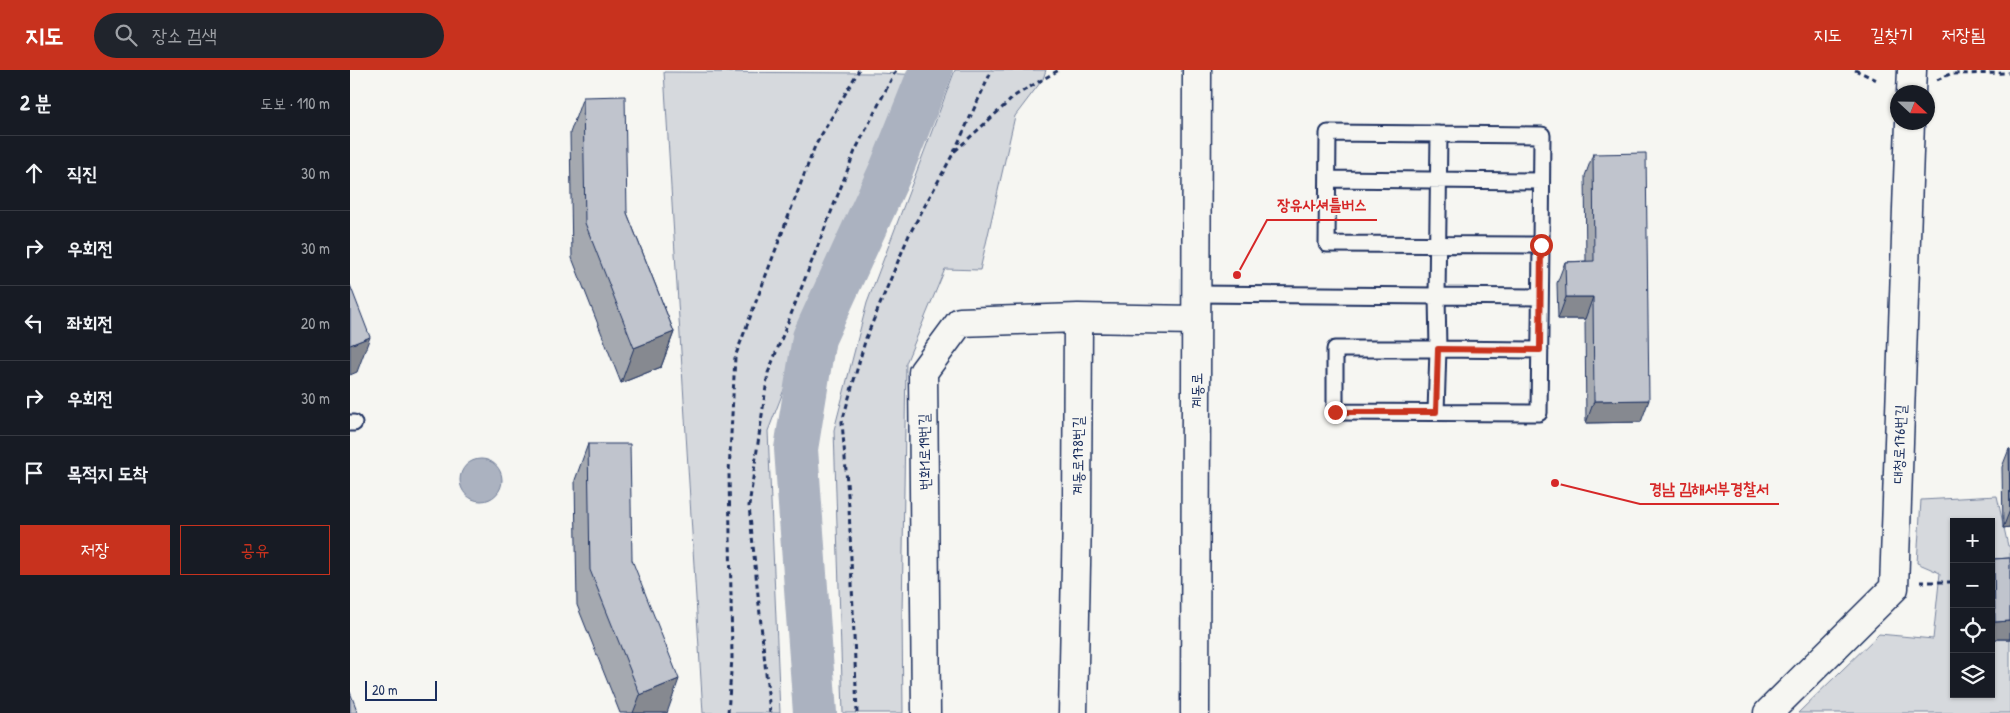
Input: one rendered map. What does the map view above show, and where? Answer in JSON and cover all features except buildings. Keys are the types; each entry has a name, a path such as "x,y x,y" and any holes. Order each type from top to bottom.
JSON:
{"street":[{"name":"계동로","path":"1195,713 1197,70"},
{"path":"1916,85 1924,75"},
{"name":"대청로176번길","path":"1894,583 1910,130"},
{"path":"1078,318 1196,307"},
{"name":"번화1로19번길","path":"926,713 923,372 960,322 1078,318"},
{"name":"계동로178번길","path":"1073,713 1078,318"},
{"path":"1768,713 1894,588 1894,583"}],"lane":[{"path":"1540,350 1335,349 1335,412 1539,413 1540,350 1540,297 1541,245 1541,181 1542,135 1328,133 1327,244 1541,245"},
{"path":"1436,412 1439,244 1438,134"},
{"path":"1328,179 1541,181"},
{"path":"1196,307 1437,296 1540,297"}],"path":[{"path":"728,713 732,658 728,473 735,357 815,146 859,70"},
{"path":"770,713 749,506 768,373 855,151 896,70"},
{"path":"857,713 849,517 842,422 866,338 909,235 954,152 992,70"},
{"path":"954,152 1016,94 1058,70"},
{"path":"1855,70 1877,80"},
{"path":"1924,75 2010,72"},
{"path":"1894,583 1950,582"}],"shaded area":[{"path":"955,70 1046,70 1043,79 1015,116 980,270 945,269 906,363 902,615 903,713 843,713 834,430 867,303"},
{"path":"664,72 923,75 853,211 768,431 780,713 703,713"},
{"path":"481,459 496,465 502,480 496,495 481,501 466,495 460,480 466,465"},
{"path":"1997,496 2008,546 2010,546 2010,713 1798,713 1879,634 1933,639 1940,573 1917,563 1921,500"}],"waterway":[{"path":"815,713 796,449 814,338 891,170 931,70"}],"place":[{"name":"장유사셔틀버스","path":"1237,275"},
{"name":"경남 김해서부경찰서","path":"1555,483"}],"route":[{"path":"1335,412 1436,412 1438,349 1540,350 1541,245"}]}
